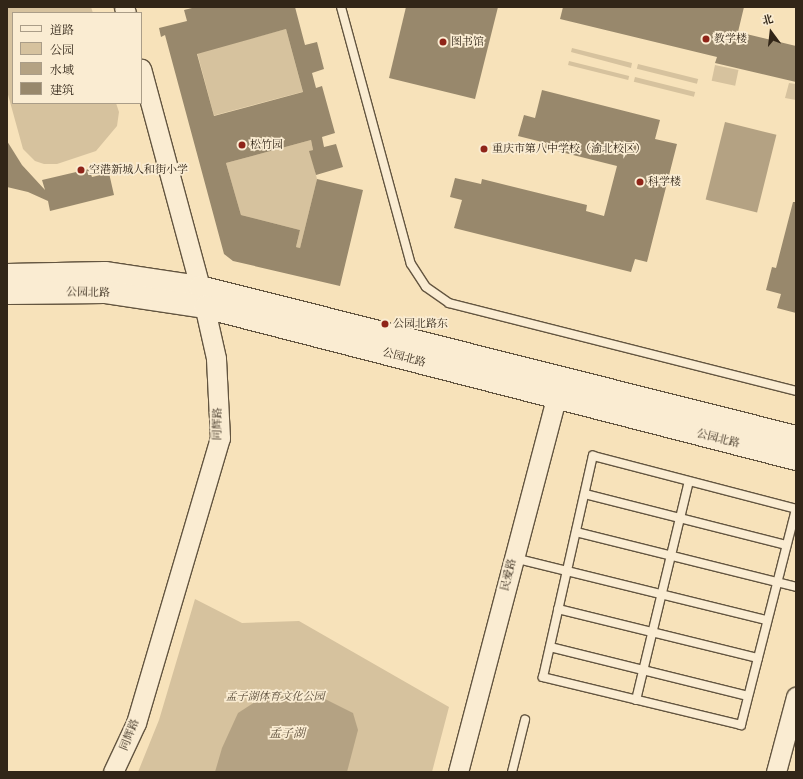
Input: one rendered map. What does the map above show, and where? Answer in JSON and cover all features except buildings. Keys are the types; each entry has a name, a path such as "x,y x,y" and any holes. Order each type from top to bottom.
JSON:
{"main road":[{"name":"公园北路","path":"7,275 105,273 558,388 796,459"},
{"name":"公园北路","path":"7,293 105,292 203,297"},
{"name":"公园北路","path":"558,388 796,437"}],"street":[{"name":"同辉路","path":"113,772 136,723 220,438 216,358 203,297 142,73"},
{"name":"民爱路","path":"458,772 558,388"},
{"path":"776,772 796,697"}],"lane":[{"path":"340,7 411,264 426,287 449,303 796,391"},
{"path":"593,456 689,481 796,509 741,725 543,677 593,456"},
{"path":"636,700 689,481"},
{"path":"585,494 786,545"},
{"path":"576,532 796,587"},
{"path":"513,558 767,620"},
{"path":"558,609 758,658"},
{"path":"550,647 748,696"},
{"path":"512,772 525,720"}],"green space":[{"path":"7,7 91,7 93,12 12,12 12,104 116,104 119,112 117,126 96,151 57,164 44,164 35,161 23,149 7,91"},
{"path":"286,29 303,92 214,116 197,53"},
{"path":"572,48 632,63 631,68 571,52"},
{"path":"569,61 629,76 628,80 568,65"},
{"path":"638,64 698,79 697,84 637,69"},
{"path":"715,65 738,70 735,86 712,81"},
{"path":"635,77 695,92 694,97 634,82"},
{"path":"789,83 796,84 796,100 785,98"},
{"path":"311,140 313,150 310,151 317,179 300,248 296,247 300,230 241,215 226,163"},
{"name":"孟子湖体育文化公园","path":"195,599 242,623 299,621 449,707 432,772 138,772 159,720"}],"water":[{"path":"725,122 776,135 757,212 706,200"},
{"name":"孟子湖","path":"286,695 319,696 353,713 358,730 347,772 215,772 222,748 238,713 255,702"}],"place":[{"name":"教学楼","path":"706,39"},
{"name":"图书馆","path":"443,42"},
{"name":"松竹园","path":"242,145"},
{"name":"重庆市第八中学校（渝北校区）","path":"484,149"},
{"name":"空港新城人和街小学","path":"81,170"},
{"name":"科学楼","path":"640,182"},
{"name":"公园北路东","path":"385,324"}]}
